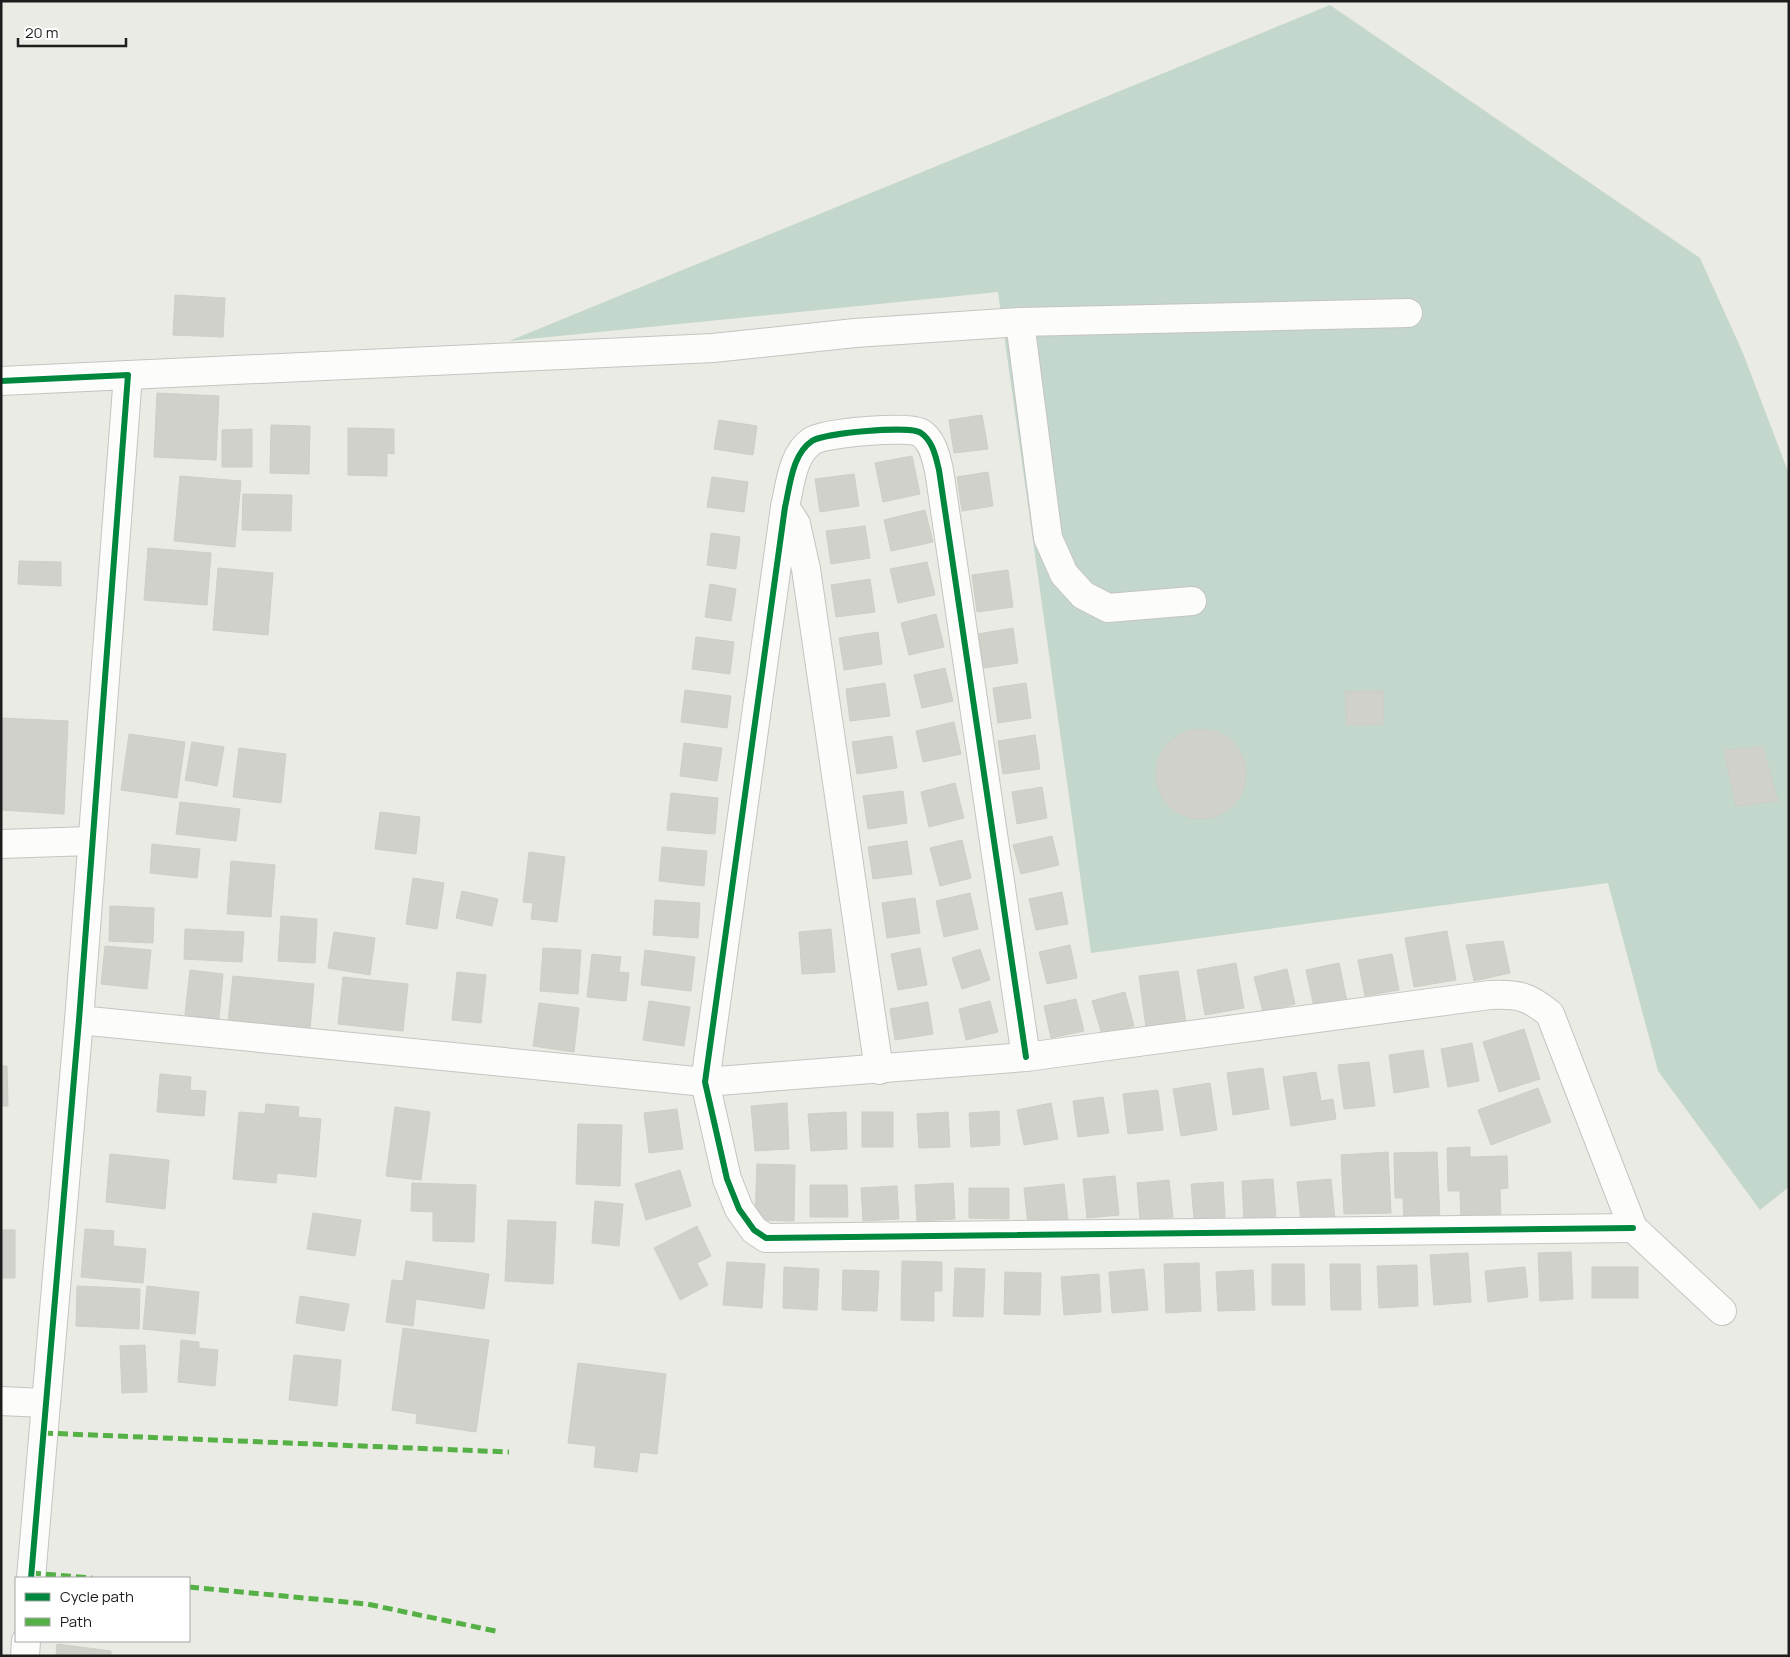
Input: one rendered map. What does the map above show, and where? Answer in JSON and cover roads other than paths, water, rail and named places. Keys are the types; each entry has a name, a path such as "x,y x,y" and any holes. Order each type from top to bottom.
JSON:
{"street":[{"path":"1,381 713,348 854,333 1020,322 1408,313"},
{"path":"1020,322 1048,538 1064,574 1083,595 1108,608 1192,600"},
{"path":"31,1577 44,1403 79,1020 91,841 128,375"},
{"path":"1026,1057 939,470 932,445 921,432 903,428 812,440 800,454 785,507 705,1082 727,1179 739,1209 754,1230 766,1238 1633,1228"},
{"path":"785,507 796,524 806,569 879,1070"},
{"path":"1,844 91,841"},
{"path":"79,1020 705,1082 879,1070 1026,1057 1490,995 1514,994 1532,999 1550,1014 1633,1228 1722,1311"},
{"path":"1,1401 44,1403"},
{"path":"25,1656 26,1642"}]}
